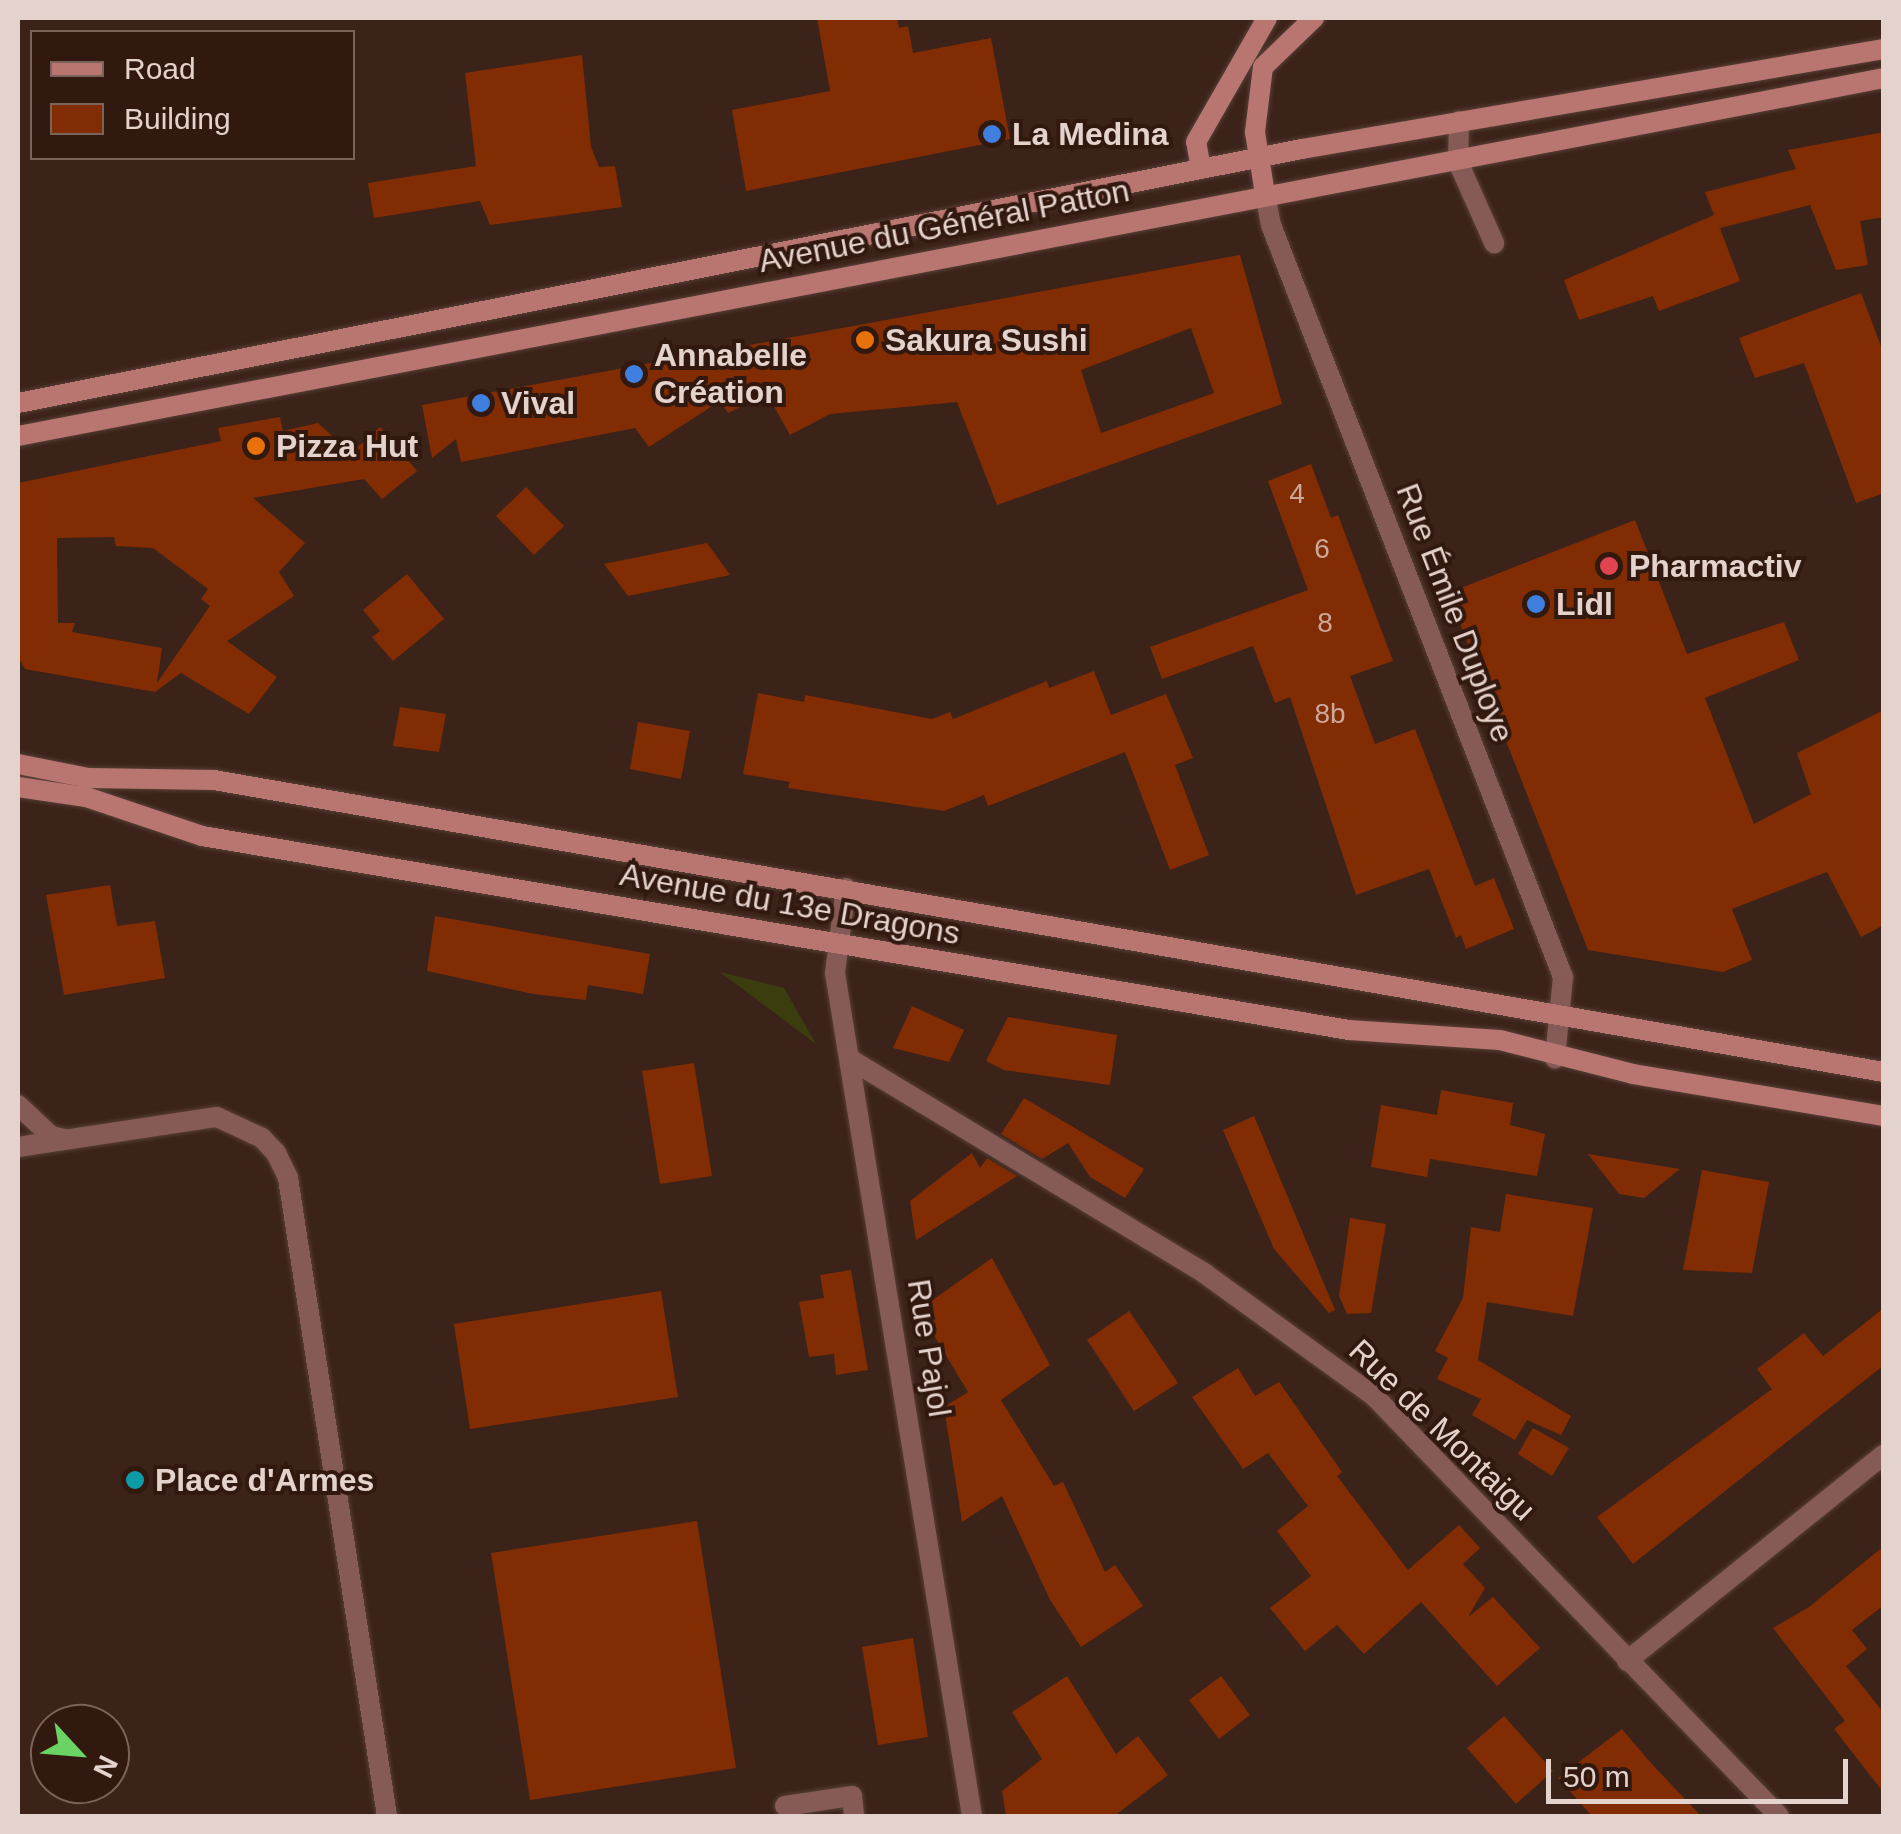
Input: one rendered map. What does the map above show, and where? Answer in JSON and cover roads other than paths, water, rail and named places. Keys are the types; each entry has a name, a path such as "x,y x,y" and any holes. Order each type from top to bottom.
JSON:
{"main road":[{"path":"1201,168 1196,142 1267,18"},
{"path":"1265,194 1255,132 1263,67 1314,18"},
{"name":"Avenue du Général Patton","path":"18,402 1201,168 1884,49"},
{"name":"Avenue du Général Patton","path":"18,436 1884,78"},
{"name":"Avenue du 13e Dragons","path":"18,764 89,778 214,780 1884,1072"},
{"name":"Avenue du 13e Dragons","path":"18,786 86,797 202,836 1349,1030 1500,1040 1556,1059 1884,1116"}],"street":[{"path":"1459,121 1458,162 1494,242"},
{"name":"Rue Émile Duploye","path":"1265,194 1270,225 1562,977 1556,1059"},
{"name":"Rue Pajol","path":"846,888 835,973 853,1061 972,1816"},
{"name":"Rue de Montaigu","path":"853,1061 1295,1334 1374,1396 1773,1815"},
{"path":"18,1105 51,1136 66,1140"},
{"path":"18,1147 217,1117 262,1138 276,1154 288,1178 387,1816"},
{"path":"1627,1661 1884,1454"},
{"path":"785,1806 852,1796 854,1816"}],"place":[{"name":"La Medina","path":"992,134"},
{"name":"Sakura Sushi","path":"865,340"},
{"name":"Annabelle Création","path":"634,374"},
{"name":"Vival","path":"481,403"},
{"name":"Pizza Hut","path":"256,446"},
{"name":"Pharmactiv","path":"1609,566"},
{"name":"Lidl","path":"1536,604"},
{"name":"Place d'Armes","path":"135,1480"}]}
